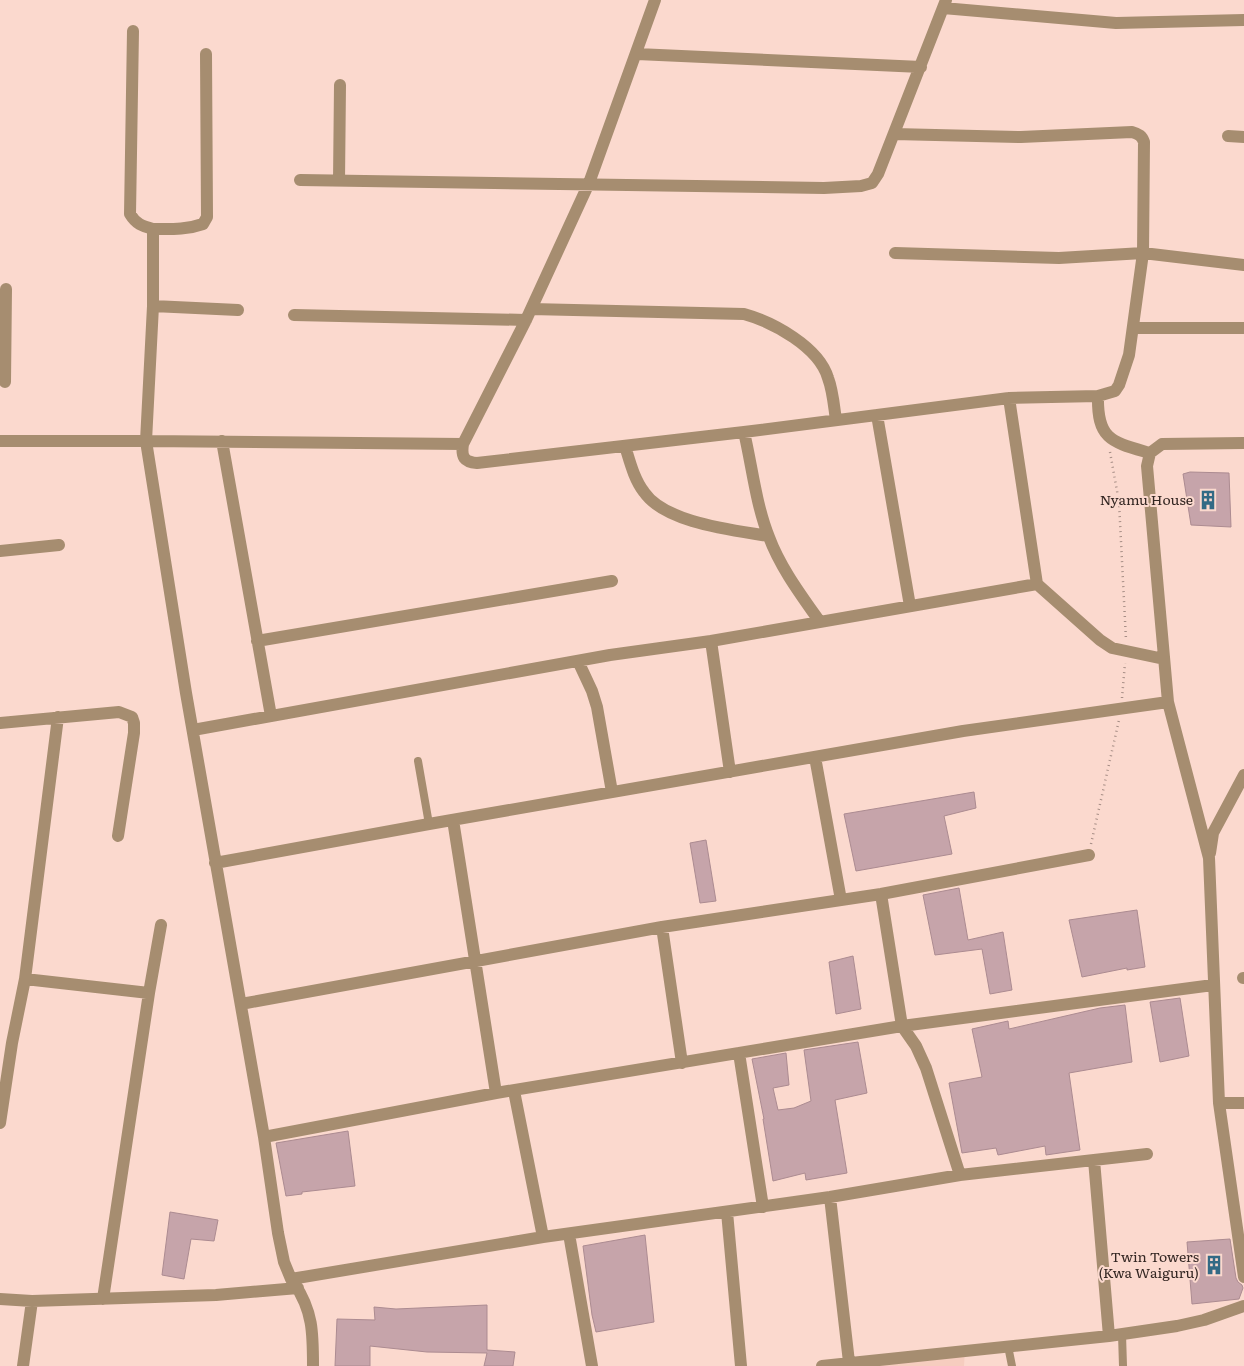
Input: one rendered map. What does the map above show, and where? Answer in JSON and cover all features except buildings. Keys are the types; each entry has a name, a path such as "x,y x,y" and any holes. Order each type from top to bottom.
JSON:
{"street":[{"path":"655,0 589,183 528,314 463,444 462,451 464,457 469,462 477,463 744,432 1009,398 1098,396 1115,391 1119,385 1129,355 1143,253 1144,142 1142,138 1138,134 1114,132 1021,137 894,134"},
{"path":"300,180 824,188 861,186 872,183 878,174 945,4 1116,23 1244,20"},
{"path":"133,31 130,214 135,222 141,226 154,229 182,229 203,224 207,217 206,54"},
{"path":"636,54 921,67"},
{"path":"339,181 340,85"},
{"path":"1228,136 1244,136"},
{"path":"154,229 153,306 146,441 215,863 264,1137 278,1233 284,1262 306,1304 313,1335 314,1366"},
{"path":"895,252 1059,258 1143,253 1244,265"},
{"path":"5,382 2,310 6,289"},
{"path":"153,306 238,310"},
{"path":"294,315 744,314 756,317 806,347 819,361 828,377 836,420"},
{"path":"1133,328 1244,328"},
{"path":"1098,396 1100,426 1107,437 1126,446 1150,453"},
{"path":"1009,398 1037,584 1100,640 1112,648 1164,659"},
{"path":"877,415 910,606"},
{"path":"744,432 768,536 799,592 820,622"},
{"path":"0,441 463,444"},
{"path":"222,442 270,716"},
{"path":"1209,858 1168,702 1147,466 1150,453 1162,444 1244,443"},
{"path":"625,446 635,476 644,494 657,505 677,516 705,525 768,536"},
{"path":"0,551 59,545"},
{"path":"258,641 612,581"},
{"path":"193,730 578,661 711,641 1037,584"},
{"path":"711,641 730,772"},
{"path":"578,661 597,707 612,792"},
{"path":"215,863 963,731 1168,702"},
{"path":"0,723 119,712 132,717 134,733 118,836"},
{"path":"0,1123 6,1042 24,979 58,717"},
{"path":"815,757 840,900"},
{"path":"1244,775 1213,833 1209,858 1219,1103 1244,1277"},
{"path":"453,820 496,1093"},
{"path":"241,1004 662,927 881,894 1089,855"},
{"path":"881,894 902,1026 916,1046 926,1068 960,1175"},
{"path":"103,1299 161,925"},
{"path":"662,927 682,1063"},
{"path":"24,979 149,993"},
{"path":"264,1137 496,1093 902,1026 1213,984"},
{"path":"739,1053 763,1207"},
{"path":"514,1091 543,1237"},
{"path":"1219,1103 1244,1103"},
{"path":"0,1299 103,1299 216,1295 295,1284 543,1237 763,1207 960,1175 1147,1154"},
{"path":"1094,1160 1116,1335"},
{"path":"830,1197 849,1362"},
{"path":"727,1212 741,1366"},
{"path":"569,1234 592,1366"},
{"path":"23,1366 32,1300"},
{"path":"822,1366 1116,1335 1204,1320 1244,1306"}],"lane":[{"path":"418,761 429,824"},
{"path":"1116,1335 1124,1366"},
{"path":"1008,1346 1012,1366"}],"shaded area":[{"path":"965,1349 964,1366 830,1366"}],"place":[{"name":"Nyamu House","path":"1208,500"},
{"name":"Twin Towers (Kwa Waiguru)","path":"1214,1265"}]}
